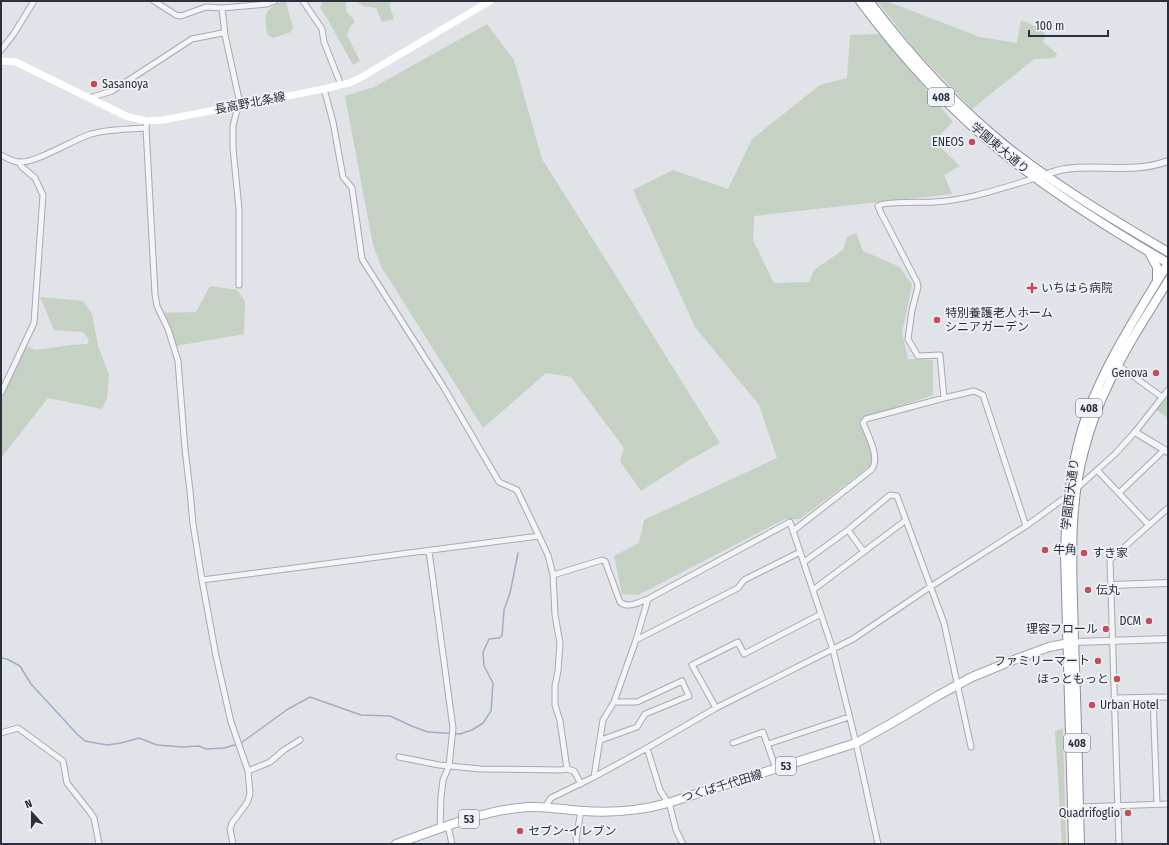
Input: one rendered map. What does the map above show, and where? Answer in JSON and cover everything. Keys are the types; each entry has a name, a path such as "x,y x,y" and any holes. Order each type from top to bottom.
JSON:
{"main road":[{"name":"長高野北条線","path":"1,61 16,62 146,125 163,120 341,85 360,78 490,1"},
{"name":"学園東大通り","path":"860,1 901,53 944,100 990,142 1036,178 1147,251 1168,263"},
{"name":"学園東大通り","path":"869,1 907,48 951,95 995,136 1045,175 1106,216 1168,252"},
{"path":"1147,251 1157,266 1158,276 1156,283"},
{"name":"学園西大通り","path":"1080,844 1071,642 1065,555 1065,528 1068,495 1076,453 1087,414 1093,400 1112,360 1168,263"},
{"name":"学園西大通り","path":"1073,844 1071,642 1072,552 1077,488 1083,453 1095,414 1109,381 1167,284"},
{"name":"つくば千代田線","path":"396,844 444,827 504,811 528,807 545,806 581,811 608,812 634,810 668,803 856,742 958,685 1011,661 1049,647 1071,642"}],"street":[{"path":"1,50 13,35 34,1"},
{"path":"154,1 176,15 181,16 206,7 222,8 266,4 275,1"},
{"path":"303,1 322,29 324,42 341,85"},
{"path":"222,8 225,35 239,99 232,126 239,209 239,285"},
{"path":"89,98 112,91 192,38 222,33 225,35"},
{"path":"324,89 333,122 343,177 352,188 362,259 443,386 499,482 517,490 548,555 553,575 555,615 560,643 558,671 555,686 555,705 560,721 568,769"},
{"path":"1,155 9,159 24,162 45,155 72,141 90,134 146,125 155,294 157,306 168,329 178,361 193,524 202,580 216,656 231,722 248,771 250,794 248,803 232,823 230,829 233,844"},
{"path":"944,398 940,355 918,356 908,339 912,310 918,287 917,282 878,206 884,204 957,200 1061,170 1079,168 1147,168 1168,161"},
{"path":"1,393 3,382 34,323 43,195 34,178 22,167 19,162"},
{"path":"1118,365 1162,397"},
{"path":"545,806 551,798 594,777 716,708 853,639 930,587 1026,526 1077,488 1098,470 1135,432 1168,390"},
{"path":"793,531 875,466 875,454 863,422 866,419 974,391 983,395 1026,526"},
{"path":"1119,493 1166,451 1135,432"},
{"path":"1098,470 1149,525"},
{"path":"804,562 848,530 890,496 897,496 945,629 971,747"},
{"path":"1119,844 1112,585 1110,560 1168,508"},
{"path":"813,590 906,520"},
{"path":"553,575 602,560 605,561 620,602 623,605 629,606 648,599 790,522 833,650 856,742 878,844"},
{"path":"848,530 864,552"},
{"path":"202,580 539,536"},
{"path":"429,551 453,728 449,766 443,780 439,822 444,827 452,844"},
{"path":"636,640 738,588 744,580 800,552"},
{"path":"1112,585 1168,583"},
{"path":"594,777 603,720 614,702 636,640 648,599"},
{"path":"716,708 692,665 738,642 744,654 820,614"},
{"path":"1071,642 1168,639"},
{"path":"600,740 638,727 645,714 689,696 682,681 637,702 614,702"},
{"path":"1153,697 1157,804"},
{"path":"1115,698 1168,697"},
{"path":"768,744 849,717"},
{"path":"1,733 18,728 63,761 66,783 94,818 99,844"},
{"path":"733,743 763,732 776,769"},
{"path":"248,771 270,762 284,750 300,740"},
{"path":"647,748 660,790 670,806 676,830 683,844"},
{"path":"399,757 449,766 489,769 568,769 574,771 581,784"},
{"path":"1079,807 1168,804"},
{"path":"577,844 576,839 581,811"}],"green space":[{"path":"283,1 286,2 293,28 291,32 273,38 267,34 266,13 268,10"},
{"path":"323,1 348,1 346,3 346,11 355,21 350,27 347,35 360,61 353,65 320,8"},
{"path":"356,1 391,1 390,7 394,19 382,22 376,8 363,6"},
{"path":"877,1 886,1 980,37 1017,43 1021,20 1041,29 1047,36 1042,41 1057,54 1055,58 1034,59 972,109 917,52"},
{"path":"487,24 514,60 542,159 720,443 686,462 641,491 620,461 624,448 571,377 546,373 483,428 382,268 373,245 345,96 374,87"},
{"path":"881,34 953,122 934,141 960,166 944,175 952,194 754,216 753,240 774,283 809,282 814,270 843,250 847,237 856,233 863,251 900,267 912,285 902,333 908,359 933,360 933,395 862,419 874,463 800,519 785,519 638,595 622,594 614,556 639,543 644,520 777,458 759,405 695,327 633,190 673,170 728,189 752,139 820,85 847,78 850,35"},
{"path":"210,286 237,290 245,301 244,334 176,346 156,313 196,312"},
{"path":"40,297 83,301 92,314 98,346 109,375 107,398 102,409 48,398 1,458 1,401 26,346 36,350 87,344 89,340 83,332 54,330"},
{"path":"1168,395 1168,418 1156,410"},
{"path":"1063,729 1066,844 1062,844 1055,731"}],"waterway":[{"path":"1,658 7,659 20,666 31,684 85,741 107,745 139,738 157,745 182,747 199,746 206,749 224,748 241,743 288,709 310,697 361,715 390,716 428,732 460,734 472,730 483,723 491,711 493,683 484,666 483,652 489,639 499,638 502,636 504,610 510,593 518,553"}],"place":[{"name":"Sasanoya","path":"94,84"},
{"name":"ENEOS","path":"972,142"},
{"name":"いちはら病院","path":"1032,288"},
{"name":"特別養護老人ホーム シニアガーデン","path":"937,320"},
{"name":"Genova","path":"1156,373"},
{"name":"牛角","path":"1045,550"},
{"name":"すき家","path":"1084,553"},
{"name":"伝丸","path":"1088,590"},
{"name":"DCM","path":"1149,621"},
{"name":"理容フロール","path":"1106,629"},
{"name":"ファミリーマート","path":"1098,661"},
{"name":"ほっともっと","path":"1117,679"},
{"name":"Urban Hotel","path":"1092,705"},
{"name":"Quadrifoglio","path":"1128,813"},
{"name":"セブン-イレブン","path":"520,831"}]}
